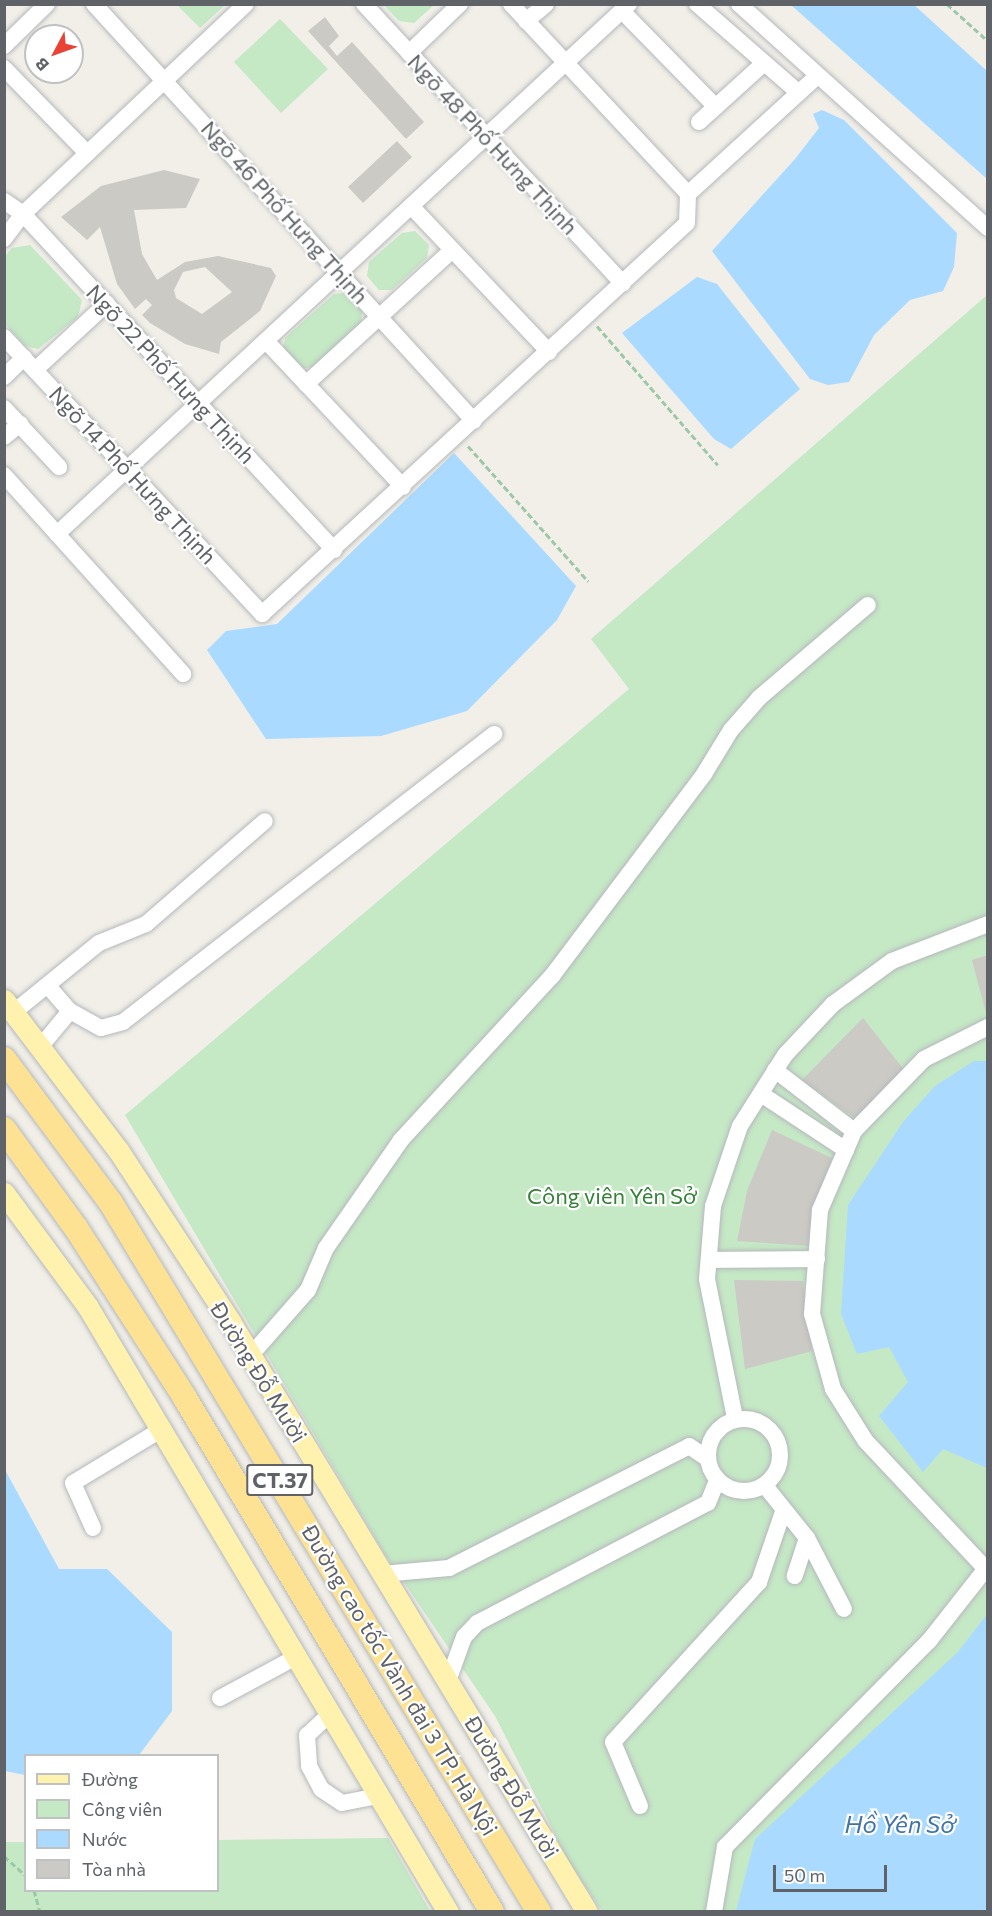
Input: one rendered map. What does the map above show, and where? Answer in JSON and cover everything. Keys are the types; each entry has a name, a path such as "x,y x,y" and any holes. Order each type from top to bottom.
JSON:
{"highway":[{"name":"Đường cao tốc Vành đai 3 TP. Hà Nội","path":"4,1059 111,1203 539,1911"},
{"name":"Đường cao tốc Vành đai 3 TP. Hà Nội","path":"4,1129 76,1228 185,1398 492,1911"}],"main road":[{"name":"Đường Đỗ Mười","path":"9,1006 118,1150 250,1356 587,1911"},
{"path":"4,1193 88,1307 448,1911"}],"street":[{"path":"4,46 47,4"},
{"name":"Ngõ 46 Phố Hưng Thịnh","path":"94,4 165,79 474,421"},
{"path":"4,239 23,214 246,4"},
{"name":"Ngõ 48 Phố Hưng Thịnh","path":"364,4 623,284"},
{"path":"409,53 460,4"},
{"path":"334,550 687,223 687,194 511,4"},
{"path":"526,21 546,4"},
{"path":"698,4 763,64 799,93"},
{"path":"738,4 815,78 987,228"},
{"path":"57,534 625,8 716,107"},
{"path":"699,122 763,64"},
{"path":"4,68 87,153"},
{"path":"687,194 815,78"},
{"name":"Ngõ 22 Phố Hưng Thịnh","path":"4,201 23,214 334,550"},
{"path":"411,206 549,352"},
{"path":"306,384 452,250"},
{"path":"4,376 30,364 107,303"},
{"name":"Ngõ 14 Phố Hưng Thịnh","path":"4,337 262,614 334,550"},
{"path":"266,341 403,487"},
{"path":"4,408 59,466"},
{"path":"4,437 20,424"},
{"path":"4,475 183,674"},
{"path":"250,1356 308,1290 326,1248 401,1140 552,976 704,774 731,730 759,698 868,605"},
{"path":"48,986 70,1011 101,1028 123,1022 495,734"},
{"path":"9,1006 48,986 99,943 146,924 265,821"},
{"path":"735,1418 717,1346 709,1255 713,1206 740,1126 775,1070 833,1004 892,961 987,924"},
{"path":"41,1046 70,1011"},
{"path":"714,1911 725,1847 929,1641 986,1567 865,1440 833,1389 812,1314 820,1210 854,1131 924,1059 987,1027"},
{"path":"775,1070 854,1131"},
{"path":"760,1094 846,1150"},
{"path":"709,1255 817,1256"},
{"path":"382,1574 449,1568 688,1446 706,1458 717,1481 740,1493 766,1486 781,1466 779,1440 761,1421 735,1418 714,1432 706,1458"},
{"path":"93,1528 73,1484 162,1429"},
{"path":"448,1681 464,1636 477,1623 708,1503 717,1481"},
{"path":"766,1486 783,1512 807,1538 844,1609"},
{"path":"639,1806 613,1742 759,1582 783,1512"},
{"path":"795,1576 807,1538"},
{"path":"220,1698 298,1656"},
{"path":"331,1713 307,1735 309,1766 321,1789 342,1803 379,1796"}],"path":[{"path":"947,4 987,40"},
{"path":"588,316 718,465"},
{"path":"459,435 588,581"},
{"path":"4,1856 24,1874"},
{"path":"35,1892 40,1911"}],"green space":[{"path":"177,5 225,5 200,28"},
{"path":"384,5 434,5 414,23 399,21"},
{"path":"280,19 328,69 281,113 234,62"},
{"path":"415,231 429,245 427,258 392,290 379,290 367,276 369,262 402,233"},
{"path":"30,245 82,300 78,317 38,349 25,346 5,324 5,256 12,248"},
{"path":"346,293 362,311 361,324 314,367 299,369 283,352 285,338 334,294"},
{"name":"Công viên Yên Sở","path":"987,295 987,1911 602,1911 569,1862 495,1716 386,1556 125,1115 629,689 591,639"},
{"path":"388,1838 430,1911 5,1911 5,1842 24,1842 24,1892 219,1892 219,1840"}],"water":[{"path":"791,5 914,5 987,71 987,179"},
{"path":"822,110 844,120 957,233 954,267 943,291 910,300 874,335 849,382 828,385 810,379 712,251 795,159 819,128 813,114"},
{"path":"697,277 717,284 800,389 731,449 714,439 622,333"},
{"path":"454,453 576,586 557,620 467,711 381,736 266,739 207,650 226,631 277,624"},
{"path":"974,1061 988,1061 987,1468 943,1449 923,1472 879,1416 908,1382 889,1347 857,1354 841,1314 848,1205 903,1122 935,1086"},
{"path":"4,1468 59,1569 107,1569 172,1632 172,1711 140,1754 24,1754 24,1775 5,1771"},
{"name":"Hồ Yên Sở","path":"987,1614 987,1911 736,1911 755,1839 958,1652"}],"building":[{"path":"325,17 339,36 329,46 337,56 352,42 424,122 406,139 308,31"},
{"path":"397,141 412,157 363,203 348,187"},
{"path":"164,170 200,179 186,208 134,210 142,254 157,280 185,262 218,256 271,268 276,276 260,311 221,342 219,354 185,344 150,323 142,315 152,305 146,299 135,309 117,284 100,227 87,240 61,217 101,186","holes":["205,267 232,292 202,314 176,298 174,290 183,272"]},
{"path":"988,955 988,1017 987,1017 972,960"},
{"path":"863,1018 905,1071 855,1118 802,1080"},
{"path":"772,1130 832,1158 816,1201 811,1246 737,1241 747,1191"},
{"path":"734,1280 803,1281 812,1351 745,1369"}]}
